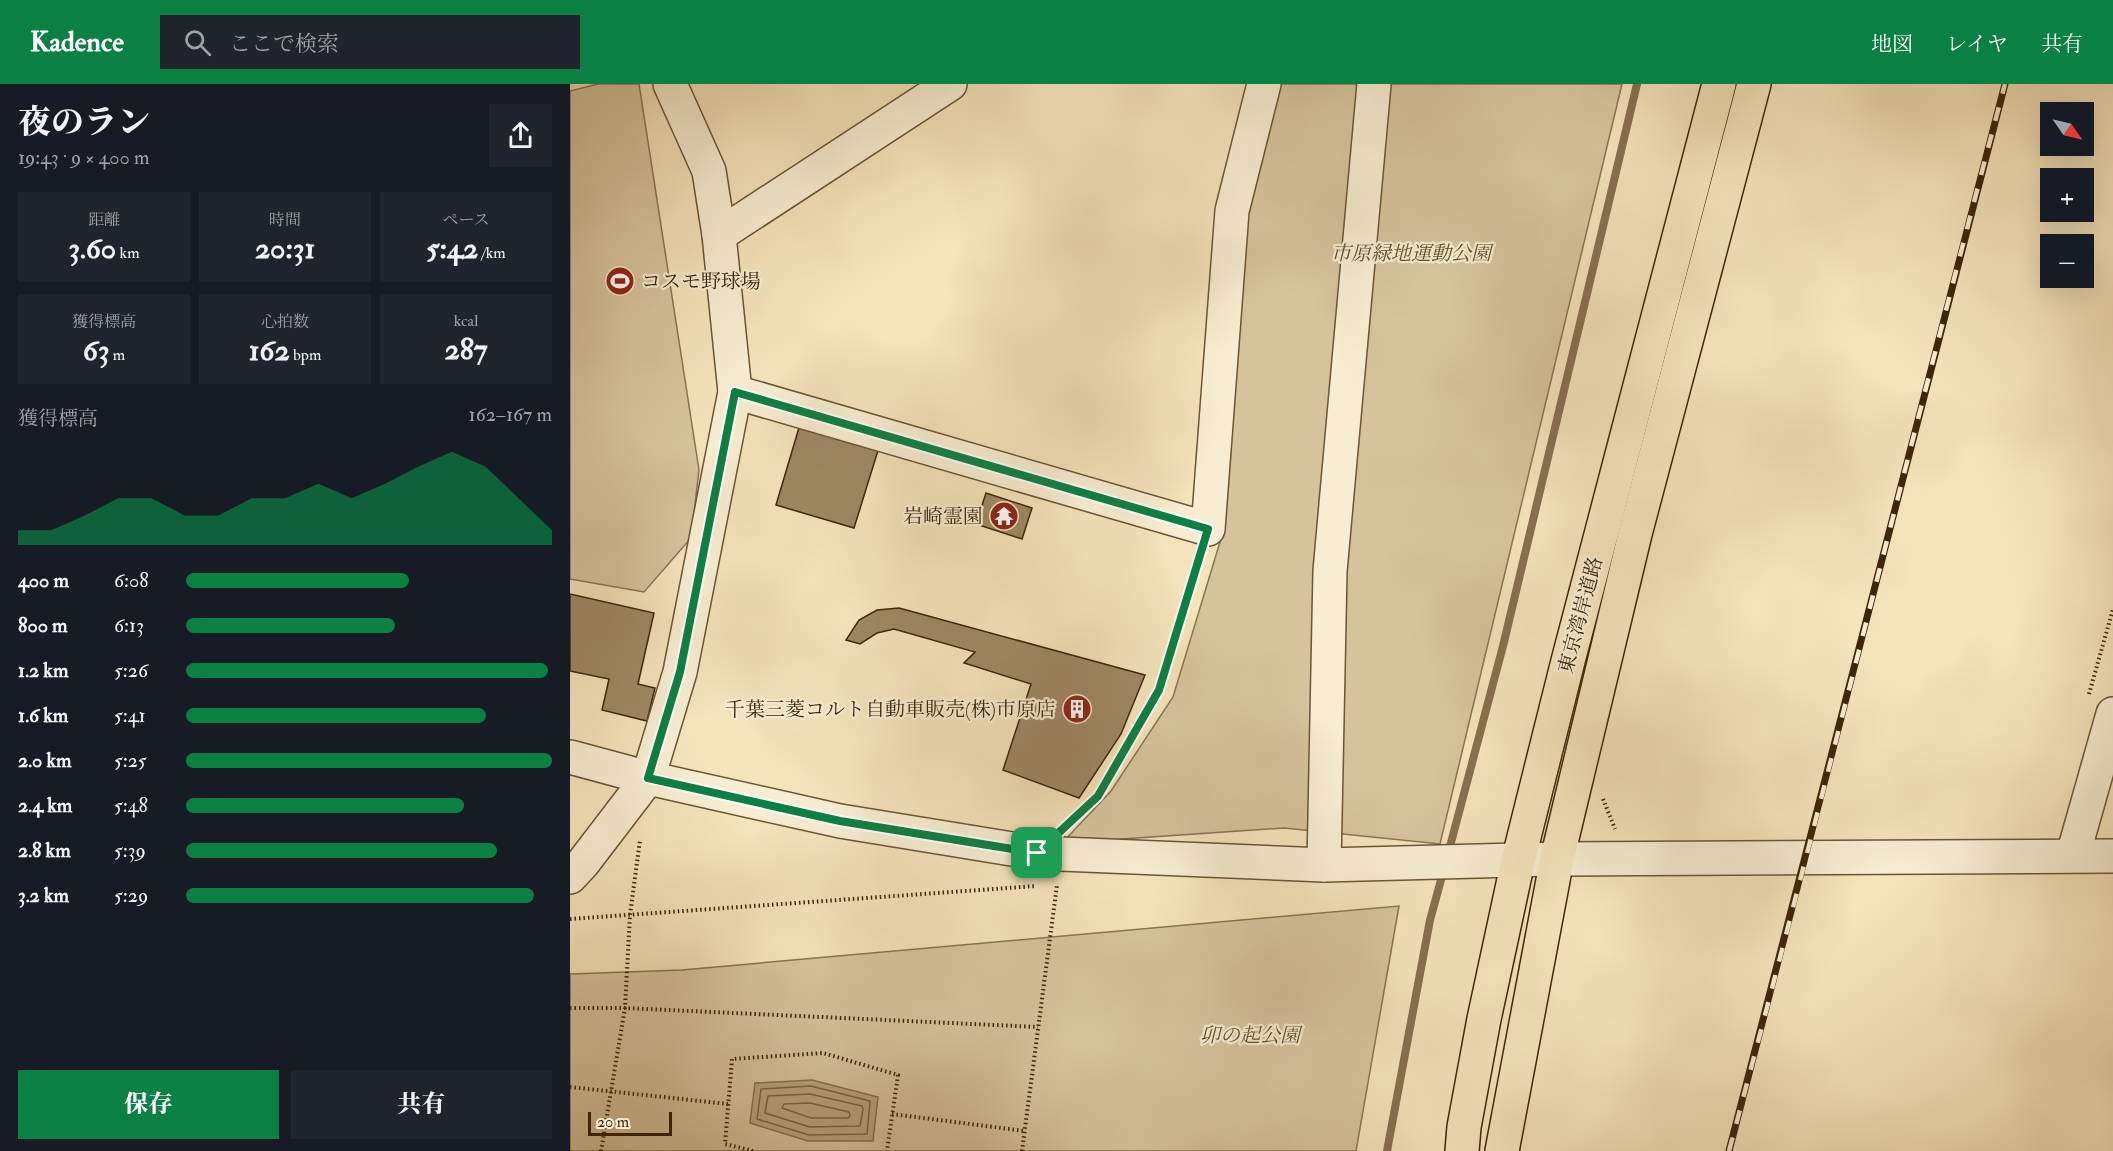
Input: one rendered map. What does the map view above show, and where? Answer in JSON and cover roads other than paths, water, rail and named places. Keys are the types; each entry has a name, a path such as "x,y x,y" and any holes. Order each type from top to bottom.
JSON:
{"highway":[{"name":"東京湾岸道路","path":"1462,1151 1464,1127 1484,1019 1518,861 1719,84"},
{"name":"東京湾岸道路","path":"1502,1151 1557,860 1635,534 1754,84"}],"street":[{"path":"570,877 583,864 648,778 680,672 735,392 719,235 709,171 670,84"},
{"path":"719,235 950,84"},
{"path":"735,392 1208,529 1232,211 1264,84"},
{"path":"1324,865 1330,571 1374,84"},
{"path":"2073,855 2100,707"},
{"path":"570,757 648,778 840,821 1053,864 1324,865 1557,860 2113,856"}],"water":[{"path":"812,1080 878,1097 873,1141 808,1141 750,1123 755,1083"}],"waterway":[{"path":"1448,854 1503,646 1637,84"},
{"path":"1387,1151 1430,920 1444,869"}],"railway":[{"path":"1729,1151 2005,84"}],"place":[{"name":"コスモ野球場","path":"620,281"},
{"name":"岩崎霊園","path":"1004,516"},
{"name":"千葉三菱コルト自動車販売(株)市原店","path":"1077,709"}],"park label":[{"name":"市原緑地運動公園","path":"1411,253"},
{"name":"卯の起公園","path":"1250,1035"}]}
